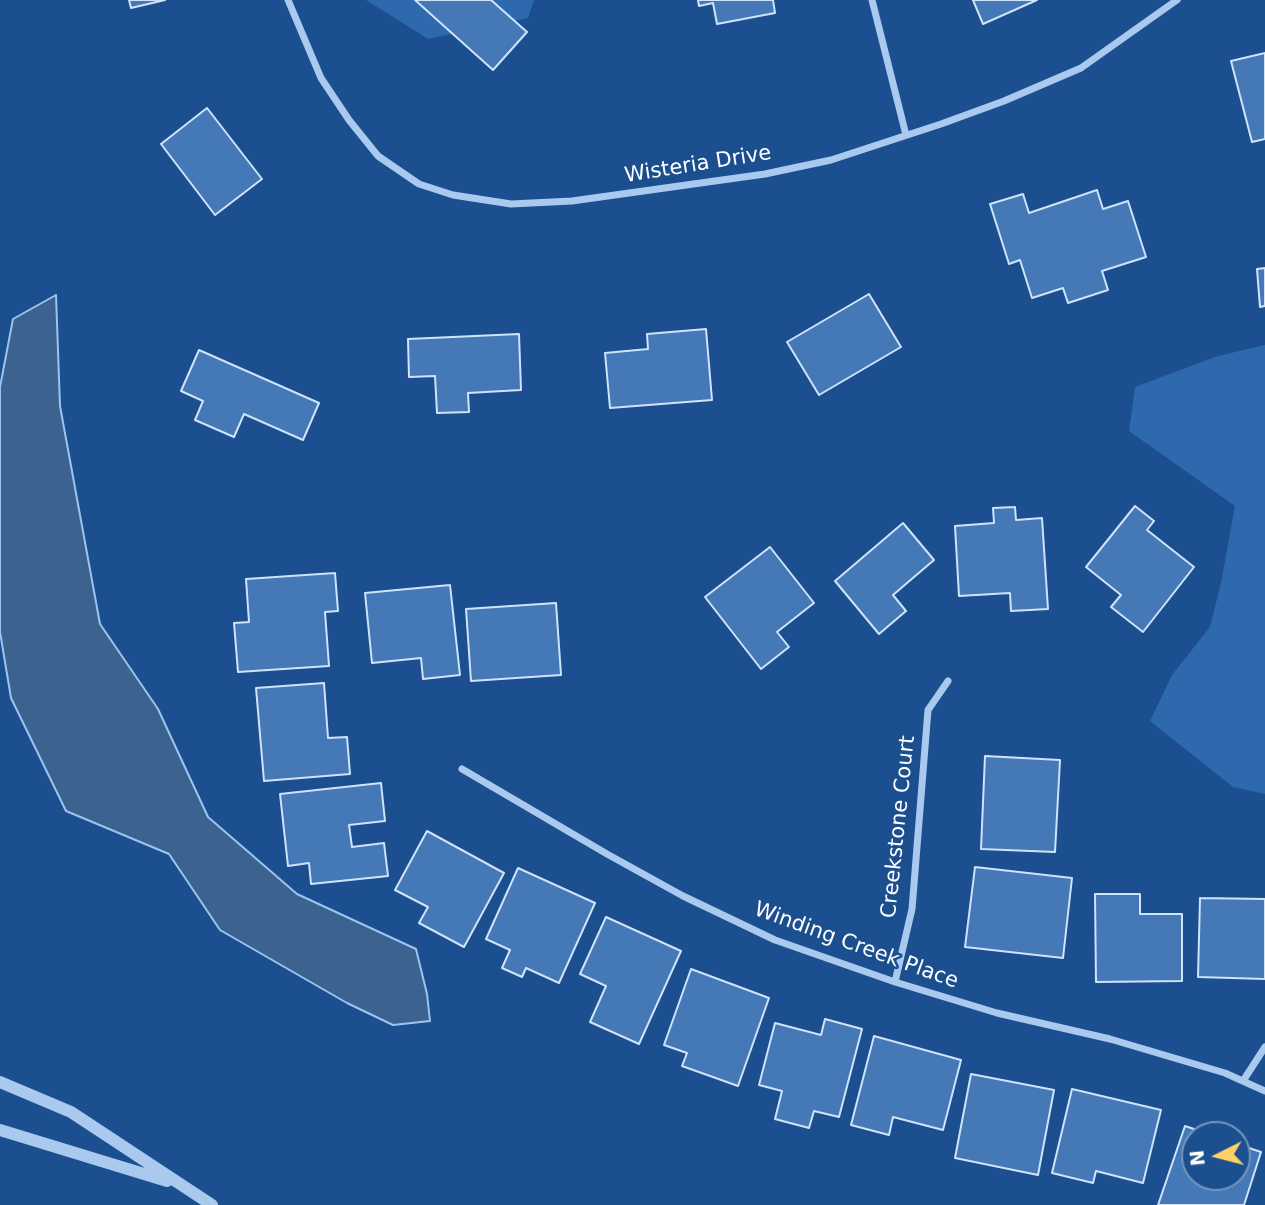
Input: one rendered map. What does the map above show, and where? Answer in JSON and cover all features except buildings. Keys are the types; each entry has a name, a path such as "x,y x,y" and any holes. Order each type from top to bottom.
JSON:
{"street":[{"name":"Wisteria Drive","path":"288,0 321,78 349,120 378,156 418,184 453,194 511,204 572,201 765,174 831,160 1004,101 1081,68 1177,0"},
{"path":"872,0 906,135"},
{"name":"Creekstone Court","path":"895,982 912,909 928,710 948,681"},
{"name":"Winding Creek Place","path":"462,769 683,896 775,940 895,982 997,1013 1110,1039 1224,1073 1265,1091"},
{"path":"1243,1081 1265,1048"},
{"path":"0,1082 71,1112 212,1205"},
{"path":"0,1130 181,1185"}],"shaded area":[{"path":"366,0 534,0 528,18 428,39"},
{"path":"56,295 60,406 100,624 158,709 208,817 297,894 416,949 427,994 430,1021 393,1025 347,1003 220,930 169,854 66,811 11,698 0,632 0,387 13,319"},
{"path":"1265,345 1265,794 1233,787 1150,721 1172,675 1210,627 1235,506 1129,431 1135,387 1218,356"}]}
